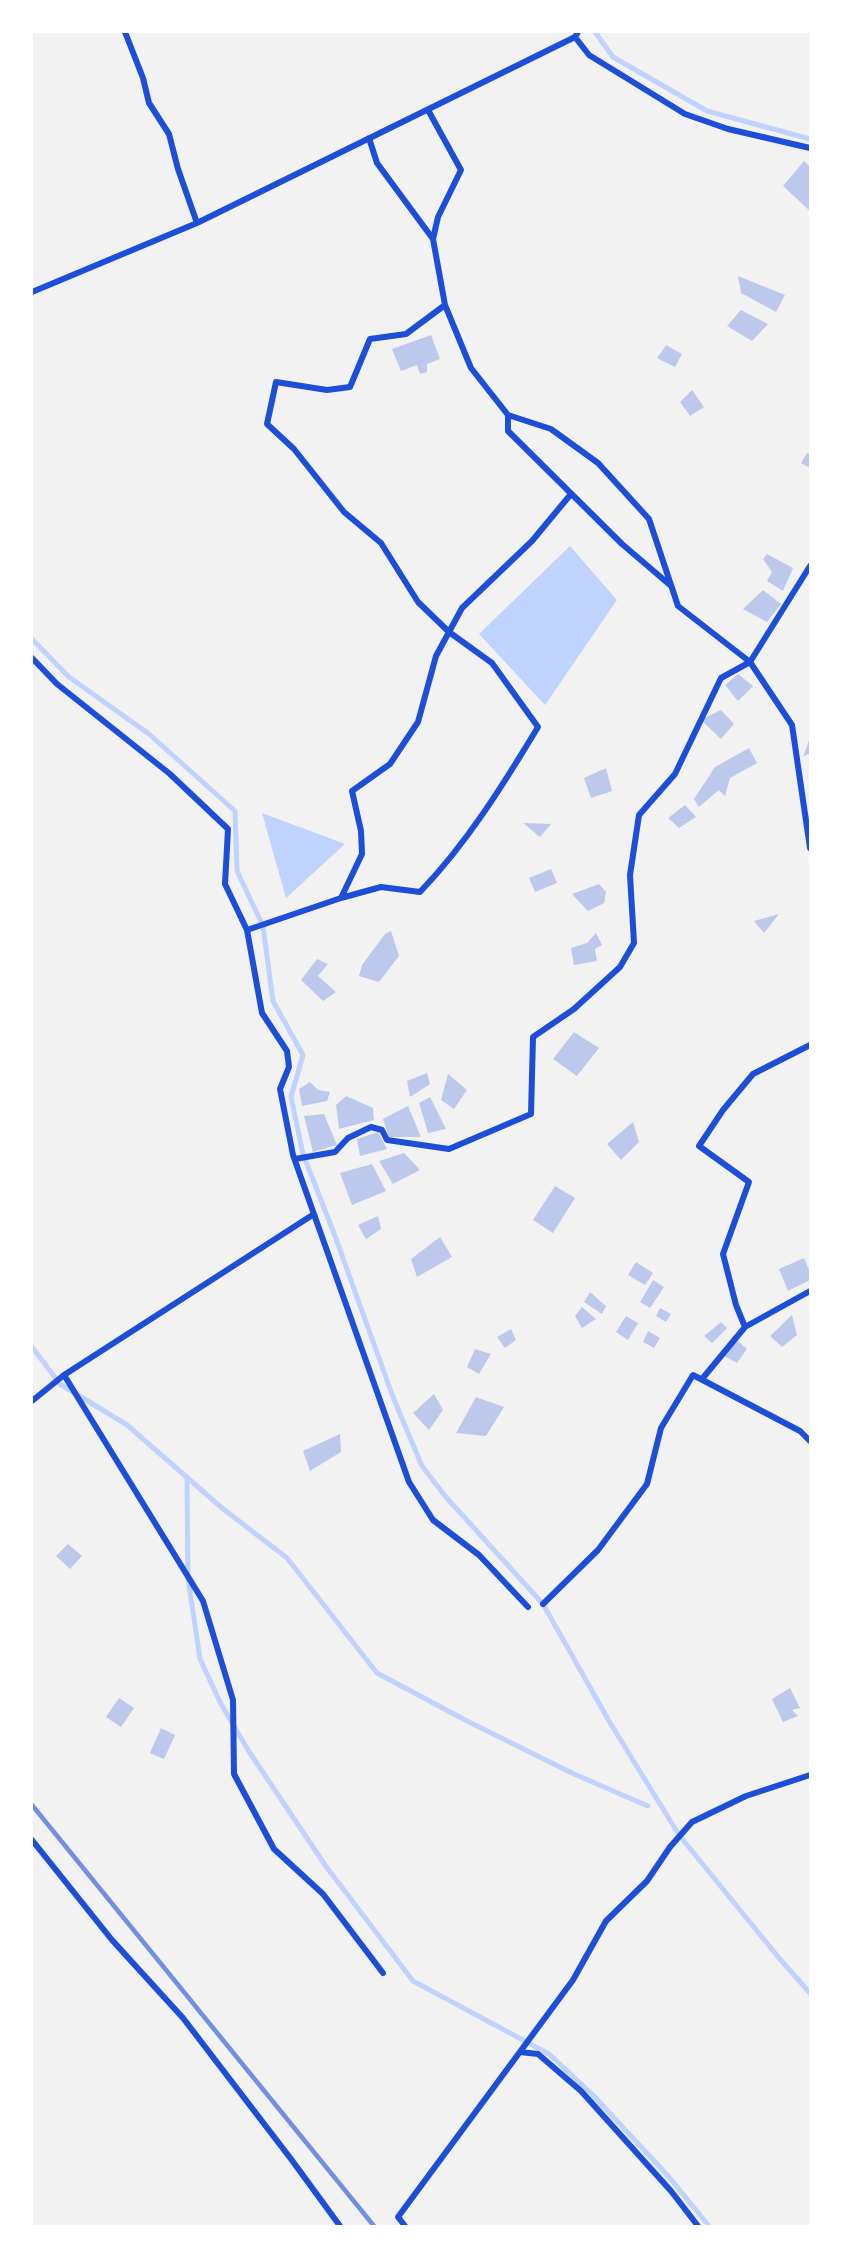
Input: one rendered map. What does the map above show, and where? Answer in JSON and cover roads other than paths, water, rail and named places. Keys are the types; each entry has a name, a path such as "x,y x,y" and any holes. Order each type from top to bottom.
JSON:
{"street":[{"path":"125,32 143,78 149,103 169,134 178,169 197,223"},
{"path":"32,292 197,223 428,110 576,34 589,55 685,114 728,129 810,148"},
{"path":"428,110 460,170 438,217 433,239 445,305 471,368 508,415 551,429 598,463 649,519 678,606 750,662 792,725 810,848"},
{"path":"369,138 377,163 433,239"},
{"path":"247,930 381,887 420,892 447,864 506,780 538,727 492,663 448,632 418,602 381,543 344,512 294,449 267,424 276,382 327,390 350,387 370,339 406,334 445,305"},
{"path":"508,415 508,431 622,544 671,586"},
{"path":"341,898 362,854 361,831 351,791 390,764 418,722 436,656 462,608 532,541 571,494"},
{"path":"295,1159 335,1152 348,1138 371,1127 382,1130 387,1140 449,1149 531,1114 533,1037 574,1009 620,967 634,943 630,875 639,815 675,774 721,678 750,662 810,566"},
{"path":"32,658 57,684 170,774 228,829 225,884 247,930 262,1013 286,1051 289,1067 280,1089 295,1159 409,1482 433,1520 479,1555 528,1608"},
{"path":"745,1327 736,1305 723,1254 749,1182 699,1146 723,1110 753,1074 810,1045"},
{"path":"32,1401 64,1375 314,1214"},
{"path":"702,1379 745,1327 810,1290"},
{"path":"64,1375 203,1601 233,1700 234,1774 274,1849 323,1894 383,1973"},
{"path":"543,1604 598,1550 647,1484 661,1428 693,1376 800,1431 810,1441"},
{"path":"405,2226 398,2217 573,1980 606,1921 647,1881 692,1821 746,1796 810,1775"},
{"path":"32,1840 112,1941 183,2018 340,2226"},
{"path":"520,2052 538,2054 581,2091 664,2182 698,2226"}],"water":[{"path":"570,546 617,600 545,705 479,634"},
{"path":"262,813 345,844 286,898"}],"waterway":[{"path":"595,32 613,57 707,111 810,139"},
{"path":"32,639 69,677 149,734 235,811 237,871 263,926 273,1001 303,1055 291,1097 303,1154 393,1397 422,1466 445,1496 543,1604 609,1721 679,1835 810,1993"},
{"path":"32,1347 60,1384 127,1425 222,1508 287,1558 377,1673 574,1774 648,1806"},
{"path":"187,1477 188,1578 200,1659 221,1704 248,1750 325,1865 413,1981 549,2054 593,2095 669,2177 709,2226"}],"railway":[{"path":"32,1805 374,2226"}]}
